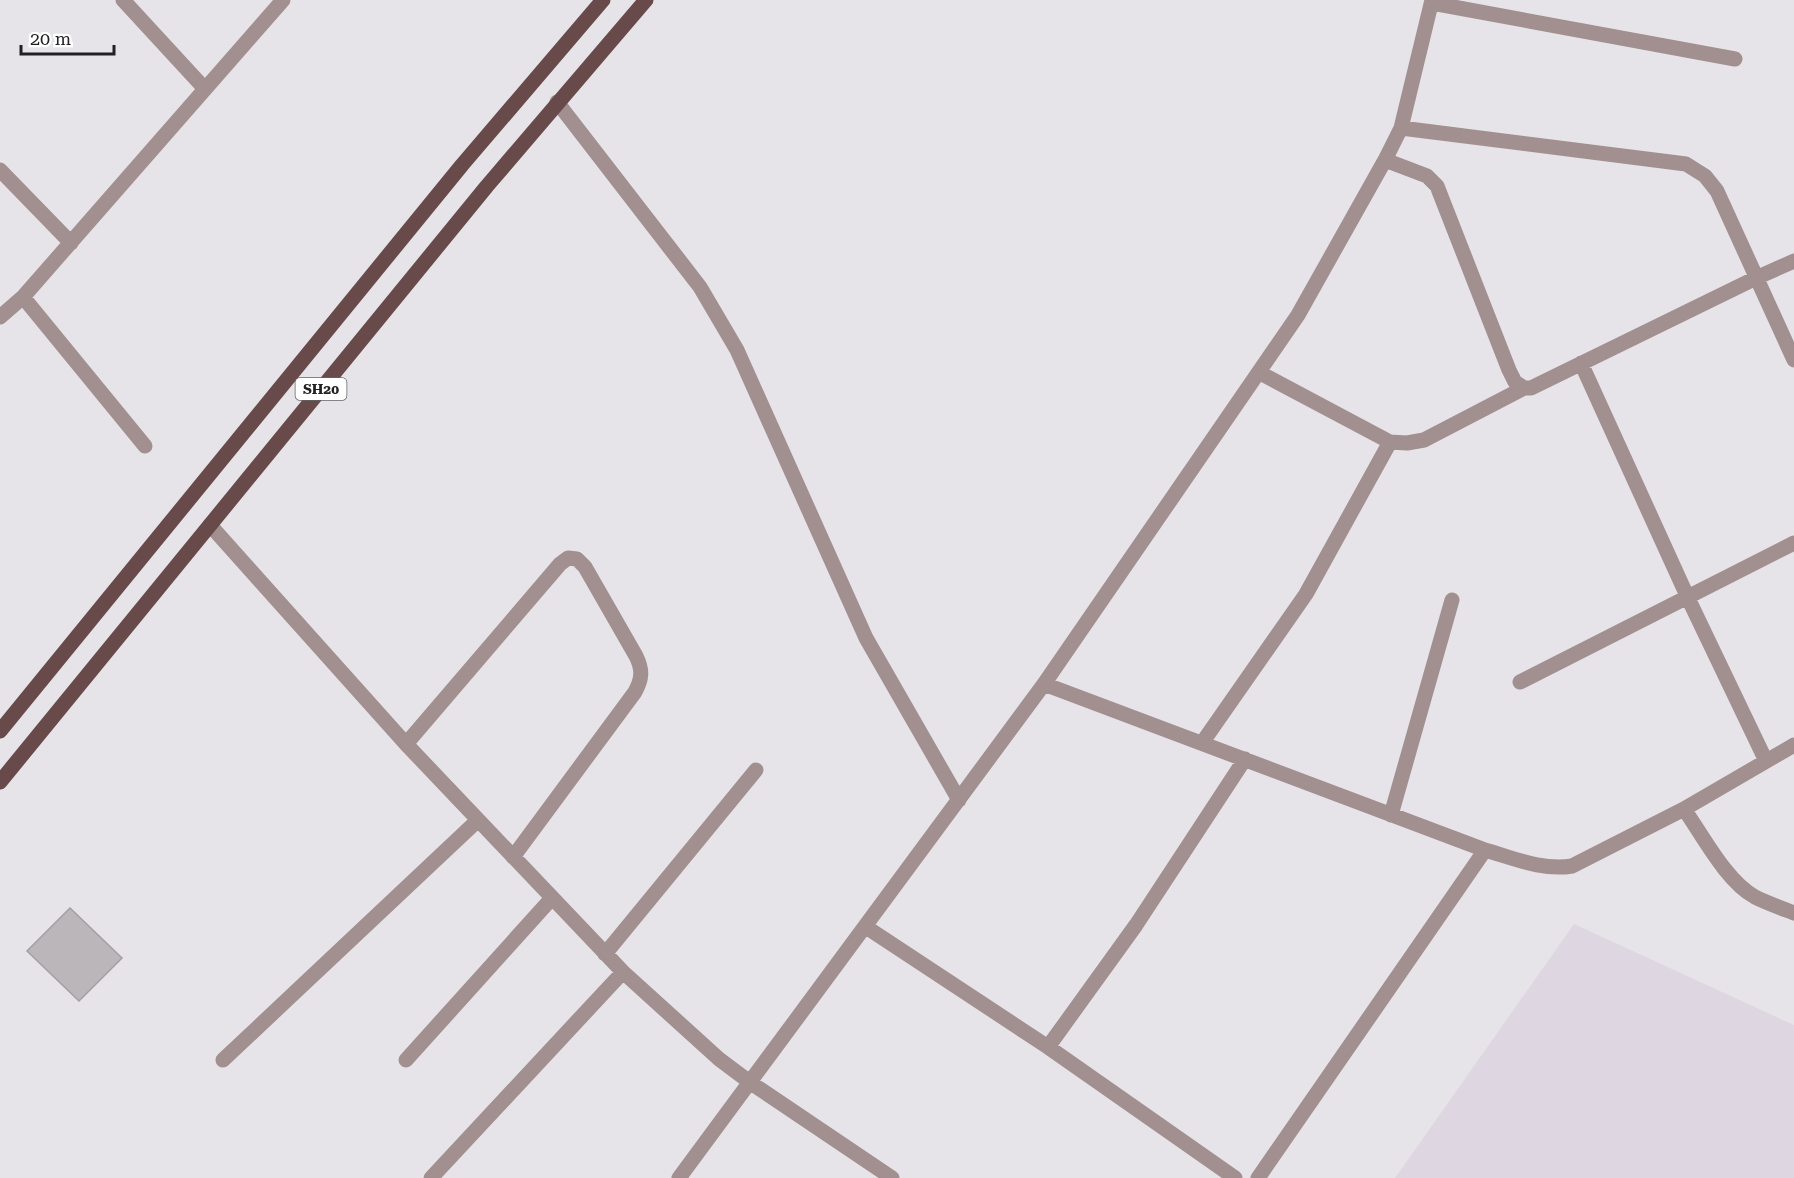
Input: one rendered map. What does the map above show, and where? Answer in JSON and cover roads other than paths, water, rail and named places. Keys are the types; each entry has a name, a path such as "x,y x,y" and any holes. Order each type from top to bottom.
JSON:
{"main road":[{"name":"SH20","path":"0,731 462,165 603,0"},
{"name":"SH20","path":"0,782 557,102 646,0"}],"street":[{"path":"123,0 205,89"},
{"path":"0,317 23,297 283,0"},
{"path":"679,1178 1044,684 1298,315 1401,128 1432,2 1735,59"},
{"path":"557,102 700,287 720,319 737,350 866,638 959,800"},
{"path":"1401,128 1686,164 1706,176 1717,191 1794,360"},
{"path":"1385,160 1421,173 1437,186 1509,370 1515,382 1524,388"},
{"path":"0,170 71,243"},
{"path":"1260,373 1390,442 1407,443 1424,440 1524,388 1531,388 1794,261"},
{"path":"23,297 145,446"},
{"path":"1581,363 1688,598 1766,761"},
{"path":"1202,743 1306,594 1390,442"},
{"path":"210,525 406,744 623,972 719,1059 892,1178"},
{"path":"1520,682 1794,543"},
{"path":"406,744 560,564 567,558 577,559 585,567 642,667 641,680 635,693 513,857"},
{"path":"1391,814 1452,600"},
{"path":"1044,684 1485,850 1541,866 1560,868 1572,866 1684,809 1794,745"},
{"path":"1048,1047 1136,925 1245,759"},
{"path":"605,954 756,770"},
{"path":"1684,809 1737,883 1754,896 1794,913"},
{"path":"223,1060 477,820"},
{"path":"1258,1178 1485,850"},
{"path":"406,1060 552,898"},
{"path":"866,927 1048,1047 1235,1178"},
{"path":"431,1178 623,972"}]}
